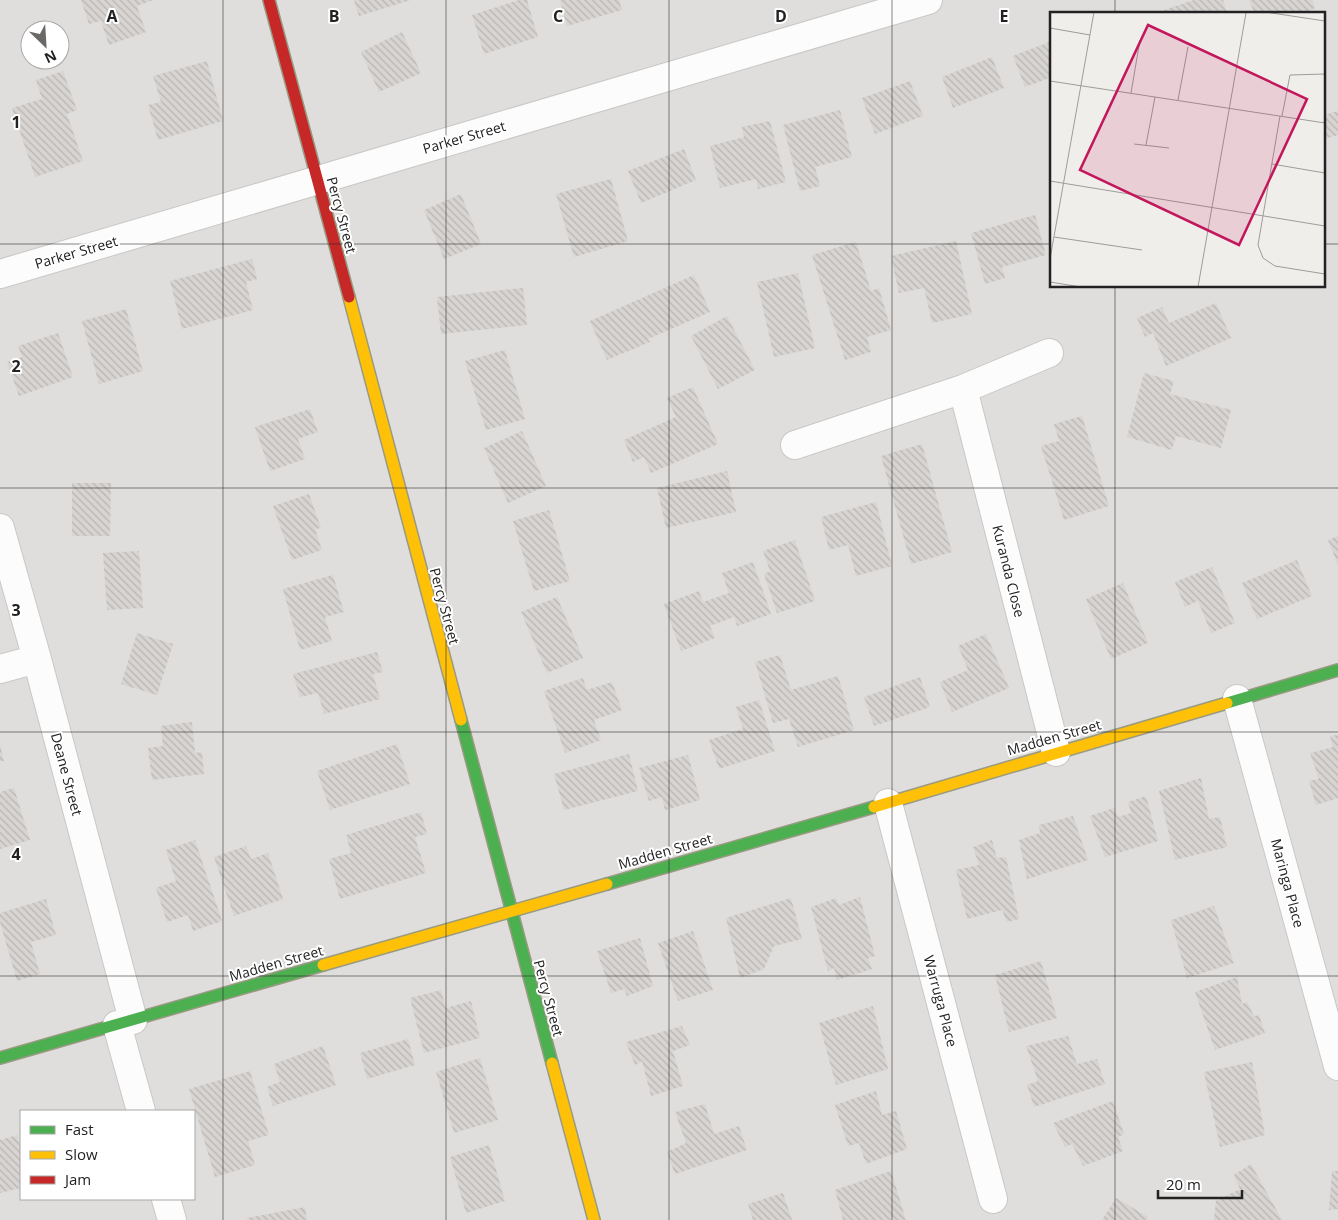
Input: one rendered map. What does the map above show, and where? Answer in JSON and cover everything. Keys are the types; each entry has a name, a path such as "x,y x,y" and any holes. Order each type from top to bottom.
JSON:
{"street":[{"name":"Percy Street","path":"269,0 510,912 594,1220"},
{"name":"Parker Street","path":"0,274 928,0"},
{"path":"795,445 964,390 1049,353"},
{"name":"Kuranda Close","path":"964,390 1056,752"},
{"name":"Deane Street","path":"0,528 37,659 125,1022 142,1110"},
{"path":"0,669 37,659"},
{"name":"Madden Street","path":"0,1058 888,803 1338,670"},
{"name":"Maringa Place","path":"1237,700 1338,1066"},
{"name":"Warruga Place","path":"888,803 993,1200"},
{"path":"166,1200 172,1220"}],"shaded area":[{"path":"0,0 1338,0 1338,1220 0,1220"}],"building":[{"path":"81,0 153,0 137,6 146,32 109,45 101,21 89,24"},
{"path":"354,0 411,0 359,16"},
{"path":"519,0 527,0 538,37 484,54 472,15"},
{"path":"560,0 619,0 622,10 567,26"},
{"path":"1194,0 1223,0 1226,12 1164,12 1164,10"},
{"path":"1249,0 1312,0 1315,8 1306,12 1254,12"},
{"path":"402,32 421,73 379,92 361,52"},
{"path":"1050,42 1050,78 1025,87 1013,56"},
{"path":"992,57 1004,88 953,108 942,77"},
{"path":"207,61 223,121 158,140 148,105 161,102 153,76"},
{"path":"63,71 77,110 67,114 83,161 35,177 12,108 42,99 36,80"},
{"path":"910,81 923,116 875,134 862,98"},
{"path":"840,110 852,157 815,167 820,186 800,191 783,125"},
{"path":"1338,111 1338,135 1326,138 1326,114"},
{"path":"770,121 786,182 758,189 756,179 720,188 710,146 744,137 742,127"},
{"path":"684,149 696,180 641,203 628,171"},
{"path":"611,179 628,241 574,257 556,194"},
{"path":"461,194 481,244 444,259 424,210"},
{"path":"1035,215 1046,255 1002,267 1005,278 985,284 971,233"},
{"path":"956,241 972,314 932,323 924,288 899,293 891,256"},
{"path":"856,242 871,291 879,288 891,330 867,337 871,352 845,360 812,255"},
{"path":"252,259 257,279 246,282 253,310 182,329 170,281"},
{"path":"798,273 815,348 774,357 757,282"},
{"path":"694,275 710,312 648,339 650,342 607,360 590,321"},
{"path":"523,288 527,325 441,334 437,297"},
{"path":"1216,303 1231,338 1166,366 1153,333 1145,337 1137,318 1162,307 1169,323"},
{"path":"126,309 143,371 99,384 82,321"},
{"path":"727,316 755,370 718,389 691,336"},
{"path":"58,333 73,377 19,396 7,362 22,357 18,346"},
{"path":"505,350 525,419 486,430 465,361"},
{"path":"1144,373 1174,381 1170,394 1231,410 1221,448 1176,436 1172,450 1127,437"},
{"path":"693,387 718,444 651,473 644,457 633,462 624,440 676,417 667,398"},
{"path":"310,409 318,432 298,439 305,459 270,471 255,427"},
{"path":"1082,416 1109,506 1064,520 1041,446 1059,441 1054,424"},
{"path":"522,431 546,486 508,503 484,448"},
{"path":"922,444 952,552 911,564 881,456"},
{"path":"727,471 736,512 666,528 657,488"},
{"path":"72,483 111,483 110,536 72,536"},
{"path":"309,494 321,528 315,529 322,550 292,560 273,506"},
{"path":"876,502 892,566 856,576 848,545 829,550 821,517"},
{"path":"549,510 570,581 534,591 513,521"},
{"path":"1338,536 1338,565 1328,540"},
{"path":"795,540 815,601 777,613 764,574 770,571 763,551"},
{"path":"139,551 143,608 107,610 103,553"},
{"path":"1297,560 1312,596 1257,619 1242,583"},
{"path":"753,562 771,614 737,626 734,617 710,626 715,638 681,651 664,604 699,591 703,602 729,593 722,573"},
{"path":"1212,567 1235,623 1211,633 1198,601 1185,607 1175,582"},
{"path":"333,575 344,612 325,617 332,641 300,650 283,589"},
{"path":"1123,583 1148,643 1111,659 1086,599"},
{"path":"557,597 583,658 547,673 521,612"},
{"path":"137,633 173,644 157,695 121,684"},
{"path":"986,634 1009,688 952,712 940,682 968,670 958,646"},
{"path":"377,652 383,672 373,674 380,699 324,714 318,693 300,697 293,674"},
{"path":"780,655 791,690 838,676 854,730 798,747 789,719 773,723 755,662"},
{"path":"920,677 930,707 874,726 864,697"},
{"path":"583,678 587,690 612,682 622,710 594,720 601,740 565,753 544,691"},
{"path":"759,700 775,751 719,769 709,740 743,729 736,707"},
{"path":"192,722 195,753 202,752 204,774 152,780 148,748 163,746 161,726"},
{"path":"1338,735 1338,798 1316,805 1309,781 1319,779 1310,753 1333,747 1330,736"},
{"path":"397,744 410,784 330,810 317,771"},
{"path":"0,745 4,761 0,761"},
{"path":"629,754 638,791 564,810 554,774"},
{"path":"688,755 700,800 665,810 662,797 649,801 639,768"},
{"path":"1201,778 1209,819 1220,817 1227,847 1175,860 1159,791"},
{"path":"14,788 30,840 0,849 0,792"},
{"path":"1146,796 1158,841 1105,857 1090,816 1114,808 1118,817 1131,813 1128,802"},
{"path":"421,812 427,834 415,837 426,873 340,899 329,859 351,853 346,835"},
{"path":"1073,816 1088,860 1027,879 1019,840 1040,833 1039,825"},
{"path":"195,840 222,921 193,931 188,915 167,922 156,888 176,881 166,850"},
{"path":"992,840 997,858 1006,857 1019,919 1007,922 1002,910 967,919 956,870 979,865 973,847"},
{"path":"246,846 251,859 268,853 283,899 234,916 214,857"},
{"path":"860,897 875,956 868,958 872,969 837,980 834,968 828,971 811,907 836,898 839,905"},
{"path":"791,898 802,939 774,946 764,969 740,978 726,918"},
{"path":"46,899 56,935 31,942 40,974 17,981 0,922 0,913"},
{"path":"1214,906 1234,963 1187,978 1171,920"},
{"path":"693,931 713,990 678,1001 658,943"},
{"path":"640,938 653,986 627,996 624,989 611,993 597,951"},
{"path":"1041,961 1057,1018 1009,1032 995,975"},
{"path":"1237,977 1242,1004 1247,1002 1254,1016 1259,1015 1265,1033 1215,1050 1195,992"},
{"path":"441,990 446,1008 471,1001 480,1038 424,1053 410,998"},
{"path":"873,1006 888,1069 836,1085 819,1023"},
{"path":"682,1026 690,1045 673,1051 683,1086 651,1096 642,1061 635,1065 626,1042"},
{"path":"1068,1036 1077,1064 1097,1059 1105,1084 1034,1107 1027,1085 1038,1081 1026,1046"},
{"path":"408,1039 415,1065 367,1079 360,1053"},
{"path":"323,1046 336,1085 273,1106 267,1087 280,1082 274,1064"},
{"path":"480,1058 498,1120 454,1133 436,1072"},
{"path":"1252,1062 1265,1135 1220,1147 1204,1072"},
{"path":"250,1071 269,1135 248,1141 255,1165 215,1177 189,1089"},
{"path":"876,1091 882,1115 896,1111 907,1149 866,1164 859,1143 848,1146 835,1105"},
{"path":"1113,1101 1124,1134 1118,1137 1123,1151 1083,1166 1072,1144 1065,1147 1053,1123"},
{"path":"705,1104 714,1134 739,1126 747,1150 675,1174 667,1152 686,1143 675,1112"},
{"path":"17,1135 20,1146 20,1188 0,1193 0,1140"},
{"path":"489,1145 505,1201 466,1213 450,1157"},
{"path":"1251,1164 1282,1220 1214,1220 1216,1201 1240,1189 1234,1175"},
{"path":"891,1171 906,1220 843,1220 835,1190"},
{"path":"1332,1171 1338,1171 1338,1209 1329,1210"},
{"path":"783,1193 792,1220 753,1220 748,1204"},
{"path":"1116,1198 1148,1217 1146,1220 1102,1220"},
{"path":"305,1207 307,1220 247,1220 247,1218"}],"traffic: fast":[{"path":"1227,703 1338,670"},
{"path":"461,720 552,1063"},
{"path":"607,884 874,807"},
{"path":"0,1058 323,965"}],"traffic: slow":[{"path":"349,297 461,720"},
{"path":"874,807 1227,703"},
{"path":"323,965 607,884"},
{"path":"552,1063 594,1220"}],"traffic: jam":[{"path":"269,0 349,297"}]}
